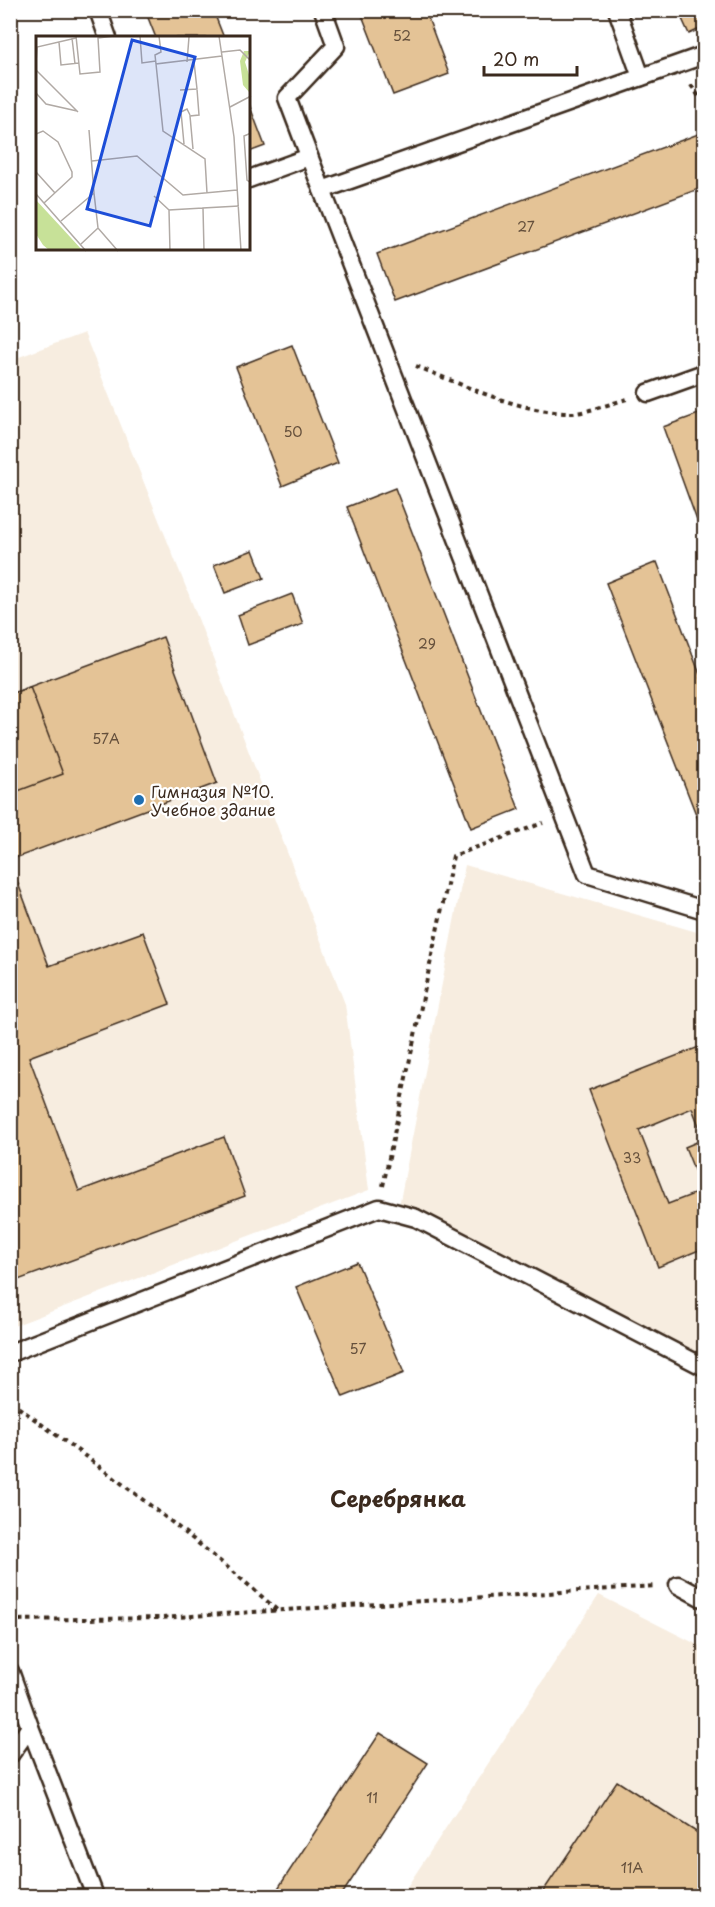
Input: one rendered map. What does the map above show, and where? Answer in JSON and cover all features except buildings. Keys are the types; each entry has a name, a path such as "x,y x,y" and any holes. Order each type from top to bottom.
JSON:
{"lane":[{"path":"98,10 107,36"},
{"path":"322,10 336,46 287,98 587,874 705,910"},
{"path":"617,10 641,77"},
{"path":"322,190 705,55"},
{"path":"250,179 309,157"},
{"path":"648,393 705,373"},
{"path":"10,1353 379,1208 416,1218 705,1367"},
{"path":"678,1585 705,1599"},
{"path":"10,1671 95,1896"},
{"path":"10,1755 30,1727"}],"path":[{"path":"386,354 487,394 537,410 576,413 648,393"},
{"path":"379,1208 453,856 564,815"},
{"path":"10,1404 15,1405 120,1481 278,1610"},
{"path":"10,1620 161,1618 678,1585"}],"shaded area":[{"name":"Гимназия №10. Учебное здание","path":"84,333 189,595 345,1004 369,1190 11,1327 11,360"},
{"path":"465,865 704,934 704,1365 399,1206"},
{"path":"599,1595 704,1648 704,1896 401,1896"}],"place":[{"name":"Гимназия №10. Учебное здание","path":"139,800"}],"district":[{"name":"Серебрянка","path":"398,1497"}]}
